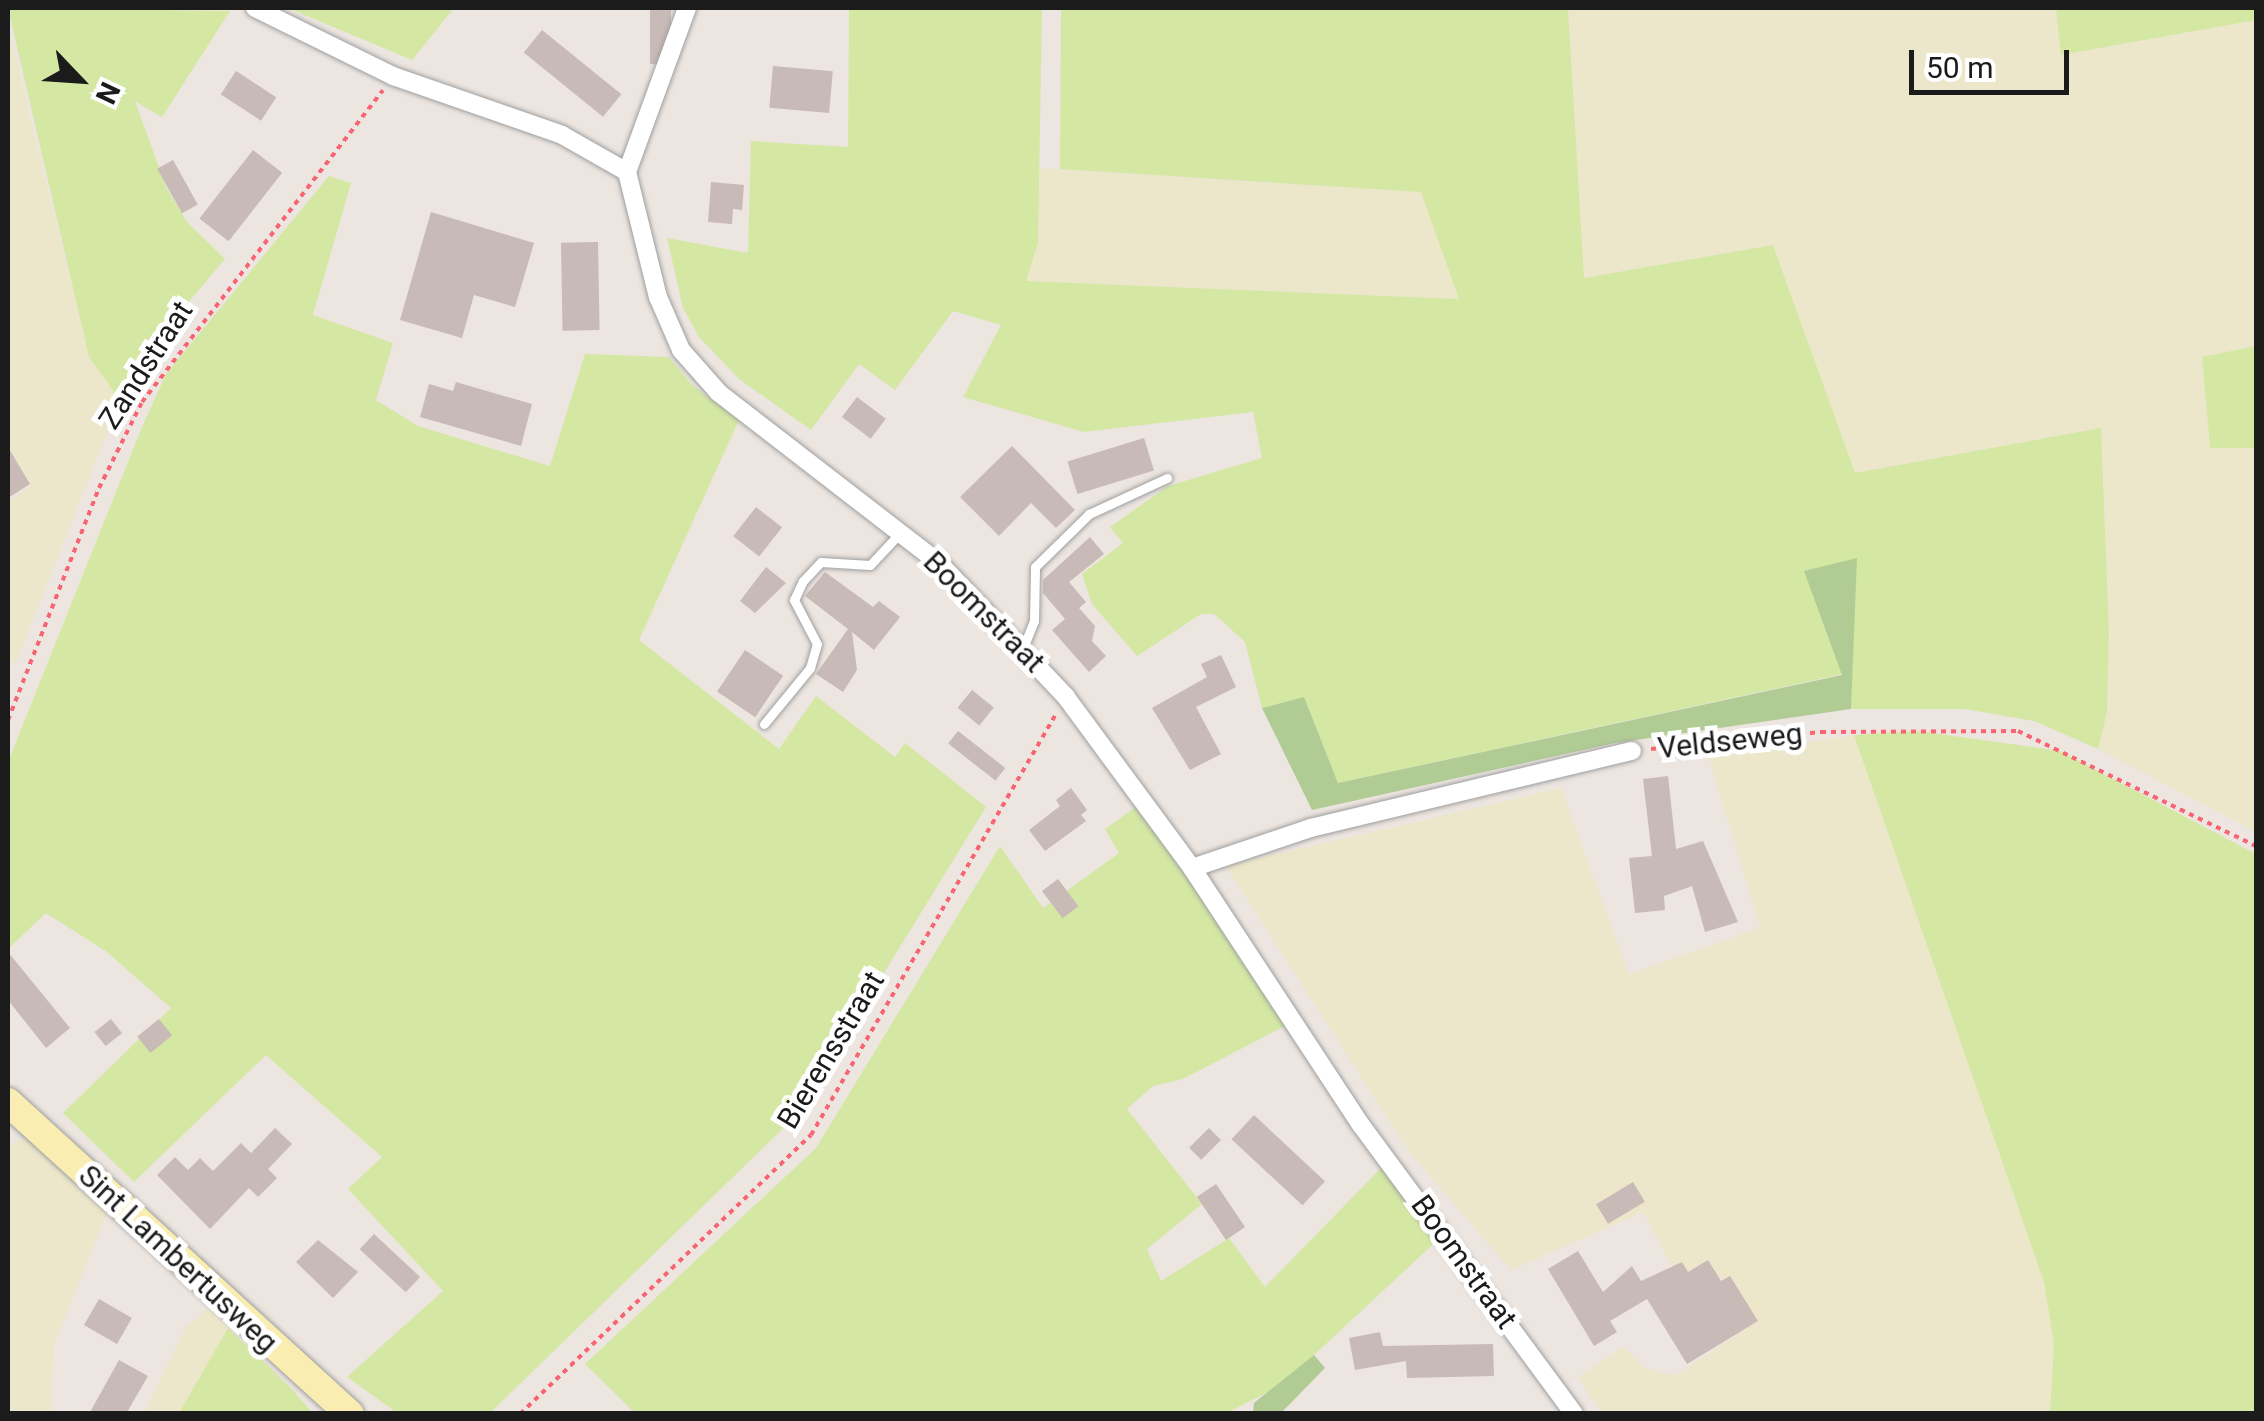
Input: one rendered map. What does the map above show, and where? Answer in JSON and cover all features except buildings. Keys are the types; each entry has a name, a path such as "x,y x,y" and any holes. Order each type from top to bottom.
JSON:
{"street":[{"path":"254,8 393,76 562,136 628,172 687,8"},
{"name":"Boomstraat","path":"628,172 658,298 681,350 720,394 900,533 1023,648 1066,696 1192,868 1360,1125 1574,1414"},
{"name":"Veldseweg","path":"1192,868 1311,828 1632,751"},
{"name":"Sint Lambertusweg","path":"13,1114 350,1414"}],"lane":[{"path":"1023,648 1034,621 1034,568 1089,514 1167,478"},
{"path":"764,724 810,668 817,644 794,600 803,581 821,562 870,565 900,533"}],"path":[{"name":"Zandstraat","path":"8,720 99,488 142,402 393,76"},
{"name":"Bierensstraat","path":"520,1414 810,1135 1066,696"},
{"name":"Veldseweg","path":"1632,751 1821,732 2018,730 2256,846"}],"shaded area":[{"path":"1568,8 2056,8 2062,55 2256,20 2256,346 2202,357 2210,447 2256,448 2256,832 2098,749 2107,712 2109,632 2101,428 1855,473 1772,245 1584,278"},
{"path":"8,26 89,357 120,400 15,665 8,655 8,502 31,486 8,446"},
{"path":"1039,168 1421,192 1460,299 1025,281 1038,243"},
{"path":"1854,735 2044,1282 2054,1343 2050,1413 1601,1413 1578,1377 1623,1347 1645,1368 1675,1376 1752,1325 1721,1276 1685,1291 1643,1212 1511,1270 1409,1152 1226,866 1561,788 1629,974 1760,928 1709,758"},
{"path":"26,1139 107,1213 54,1345 51,1413 8,1413 8,1154 9,1144"},
{"path":"208,1309 228,1328 179,1413 144,1414 185,1328"}],"green space":[{"path":"8,8 230,11 162,117 135,101 166,187 187,222 225,259 149,349 120,400 89,357"},
{"path":"288,8 454,8 412,60"},
{"path":"849,8 1042,8 1038,243 1026,281 1459,299 1421,192 1060,169 1061,8 1568,8 1584,278 1773,245 1855,473 2101,428 2109,632 2107,712 2098,749 2034,721 1965,709 1851,709 1852,661 1805,571 1843,674 1338,783 1304,698 1262,708 1245,642 1214,614 1201,614 1137,656 1092,604 1082,574 1123,543 1110,527 1168,486 1262,458 1253,412 1084,432 963,397 1001,325 953,311 895,390 859,364 811,430 739,379 699,337 683,308 667,238 748,253 751,141 848,147"},
{"path":"2056,8 2256,8 2256,20 2061,55"},
{"path":"329,176 351,183 313,315 393,343 376,400 418,426 550,466 585,354 669,357 692,385 739,420 639,640 779,749 816,696 895,757 905,743 986,807 796,1116 490,1413 397,1413 347,1377 443,1291 348,1189 382,1157 266,1055 134,1182 63,1113 171,1008 107,952 46,913 8,949 8,762 142,427 166,374"},
{"path":"2256,346 2256,448 2210,448 2202,357"},
{"path":"1857,558 1851,709 1615,743 1312,810 1262,708 1304,697 1338,783 1842,675 1804,571"},
{"path":"1918,731 2060,751 2256,854 2256,1413 2050,1413 2054,1343 2044,1282 1854,735"},
{"path":"1140,804 1287,1025 1183,1079 1153,1086 1127,1109 1202,1204 1147,1249 1161,1281 1229,1238 1265,1287 1384,1165 1443,1235 1283,1384 1227,1413 635,1413 585,1364 816,1148 1000,846 1043,908 1119,853 1105,829"},
{"path":"228,1328 288,1385 313,1413 179,1413"},
{"path":"1314,1355 1325,1368 1281,1413 1253,1413 1254,1403"}]}
